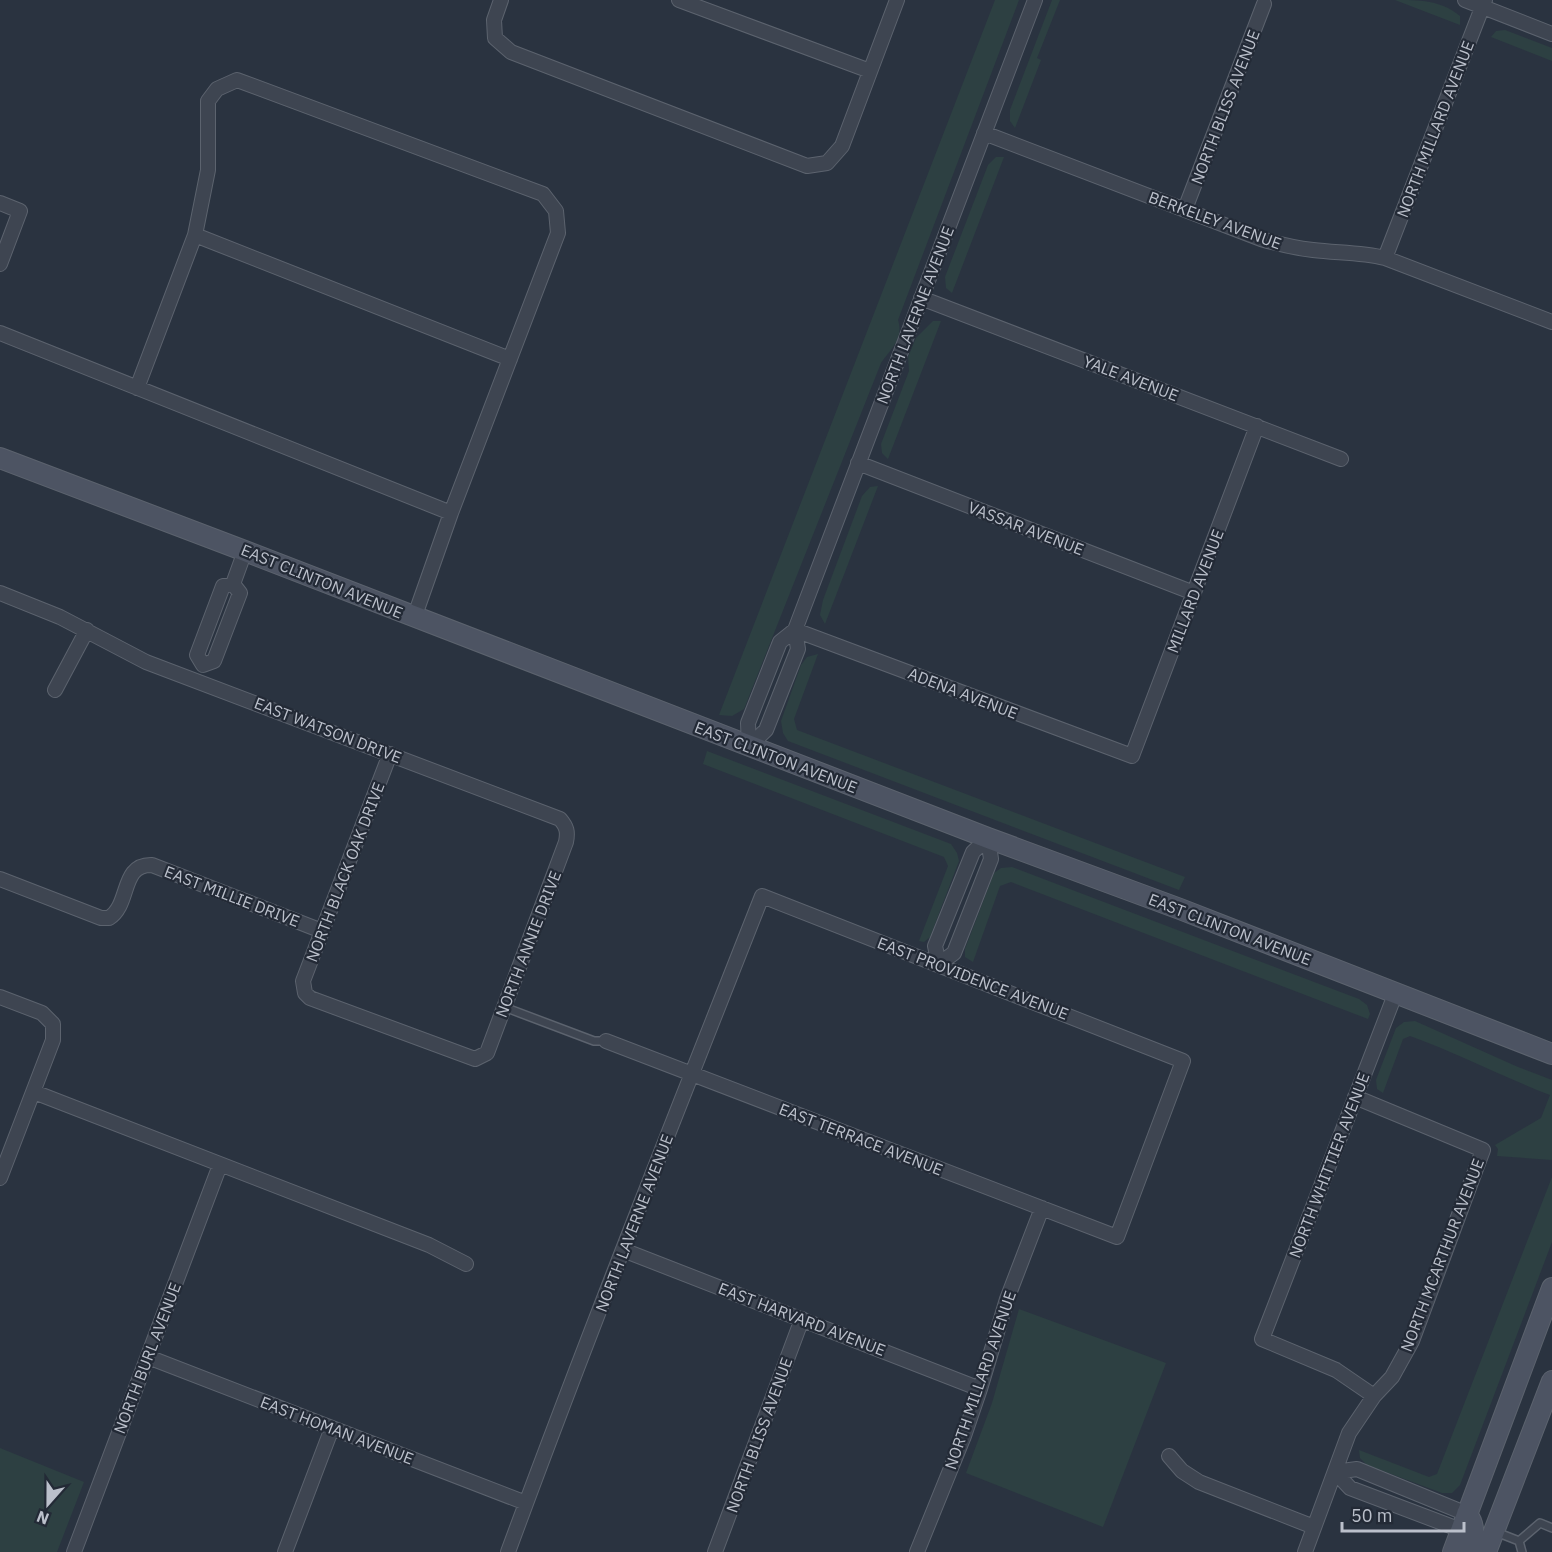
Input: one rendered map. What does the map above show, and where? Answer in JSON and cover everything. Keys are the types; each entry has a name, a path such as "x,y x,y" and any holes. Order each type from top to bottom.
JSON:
{"street":[{"path":"501,0 494,20 495,38 511,52 807,166 827,163 842,146 897,0"},
{"path":"679,0 870,71"},
{"name":"NORTH LAVERNE AVENUE","path":"795,630 1035,0"},
{"path":"1465,0 1484,3 1552,34"},
{"name":"NORTH MILLARD AVENUE","path":"1385,258 1484,3"},
{"name":"NORTH BLISS AVENUE","path":"1185,209 1264,4"},
{"path":"137,388 195,235 208,170 208,101 217,89 237,80 543,194 556,211 558,233 451,513 414,618"},
{"name":"BERKELEY AVENUE","path":"984,134 1261,239 1288,247 1368,254 1385,258 1552,322"},
{"path":"0,203 20,211 0,264"},
{"path":"195,235 510,359"},
{"name":"YALE AVENUE","path":"921,298 1341,459"},
{"path":"0,333 451,513"},
{"name":"MILLARD AVENUE","path":"1132,756 1257,426"},
{"name":"EAST CLINTON AVENUE","path":"0,458 988,838 1396,992 1552,1054"},
{"name":"VASSAR AVENUE","path":"858,463 1194,593"},
{"path":"198,681 203,665 197,654 223,586 233,584 245,551"},
{"name":"EAST WATSON DRIVE","path":"0,593 60,617 133,656 560,819 567,829"},
{"path":"55,690 87,630"},
{"path":"749,746 748,723 772,662 780,642 795,630"},
{"name":"ADENA AVENUE","path":"795,630 1132,756"},
{"name":"NORTH BLACK OAK DRIVE","path":"390,754 303,981 304,991 310,998 468,1057 475,1059 482,1056"},
{"name":"NORTH ANNIE DRIVE","path":"482,1056 487,1053 566,842 567,829"},
{"path":"988,838 991,858 954,953 939,964 935,946 973,852 988,838"},
{"name":"EAST MILLIE DRIVE","path":"0,879 101,918 109,918 118,908 136,868 152,865 322,931"},
{"name":"NORTH LAVERNE AVENUE","path":"508,1552 623,1250 762,896"},
{"name":"EAST PROVIDENCE AVENUE","path":"762,896 1183,1061 1117,1237"},
{"name":"NORTH WHITTIER AVENUE","path":"1374,1396 1347,1375 1262,1338 1396,992"},
{"path":"0,998 42,1013 53,1024 53,1040 0,1178"},
{"name":"EAST TERRACE AVENUE","path":"606,1041 1117,1237"},
{"path":"34,1092 429,1245 466,1264"},
{"name":"NORTH MCARTHUR AVENUE","path":"1305,1552 1350,1433 1374,1396 1392,1377 1412,1341 1483,1149 1355,1097"},
{"name":"NORTH BURL AVENUE","path":"74,1552 219,1165"},
{"name":"NORTH MILLARD AVENUE","path":"917,1552 964,1436 1007,1299 1042,1208"},
{"name":"EAST HARVARD AVENUE","path":"623,1250 980,1389"},
{"path":"1453,1552 1552,1288"},
{"name":"NORTH BLISS AVENUE","path":"715,1552 802,1319"},
{"name":"EAST HOMAN AVENUE","path":"148,1357 526,1503"},
{"path":"1486,1552 1551,1389"},
{"path":"285,1552 332,1428"},
{"path":"1169,1456 1182,1471 1199,1482 1314,1527"},
{"path":"1335,1472 1357,1469 1474,1528 1468,1552"}],"lane":[{"path":"504,1007 594,1041 606,1041"},
{"path":"1519,1541 1540,1523 1552,1528"},
{"path":"1494,1531 1519,1541"},
{"path":"1519,1541 1521,1552"}],"shaded area":[{"path":"995,0 1019,0 898,320 898,338 881,363 744,709 732,716 719,715"},
{"path":"1052,0 1060,0 1037,58 1041,60 1015,128 1010,121 1010,110"},
{"path":"1395,0 1421,1 1445,7 1460,16 1460,25"},
{"path":"1505,30 1552,48 1552,61 1491,37 1496,31"},
{"path":"996,157 1004,157 952,293 946,288 945,277 988,165"},
{"path":"933,321 941,321 888,459 882,453 881,444 909,371 908,357 916,338"},
{"path":"878,486 825,624 820,615 823,600 862,496 870,487"},
{"path":"818,654 794,719 797,730 1185,877 1179,890 788,741 783,733 781,721 801,665 807,657"},
{"path":"707,751 951,844 959,861 930,937 924,942 919,941 948,866 944,857 703,764"},
{"path":"1012,867 1359,999 1367,1005 1370,1014 1368,1019 1011,882 1000,886 973,962 965,957 965,949 994,873 1001,868"},
{"path":"1415,1021 1552,1080 1552,1160 1497,1156 1498,1149 1495,1145 1541,1118 1550,1095 1428,1043 1410,1036 1403,1039 1383,1093 1377,1089 1376,1080 1396,1028 1404,1022"},
{"path":"1552,1177 1552,1242 1460,1485 1452,1493 1442,1493 1367,1465 1360,1458 1359,1450 1429,1477 1437,1474"},
{"path":"1019,1309 1166,1363 1103,1527 966,1473 992,1403"},
{"path":"0,1448 84,1482 57,1552 0,1552"}]}
